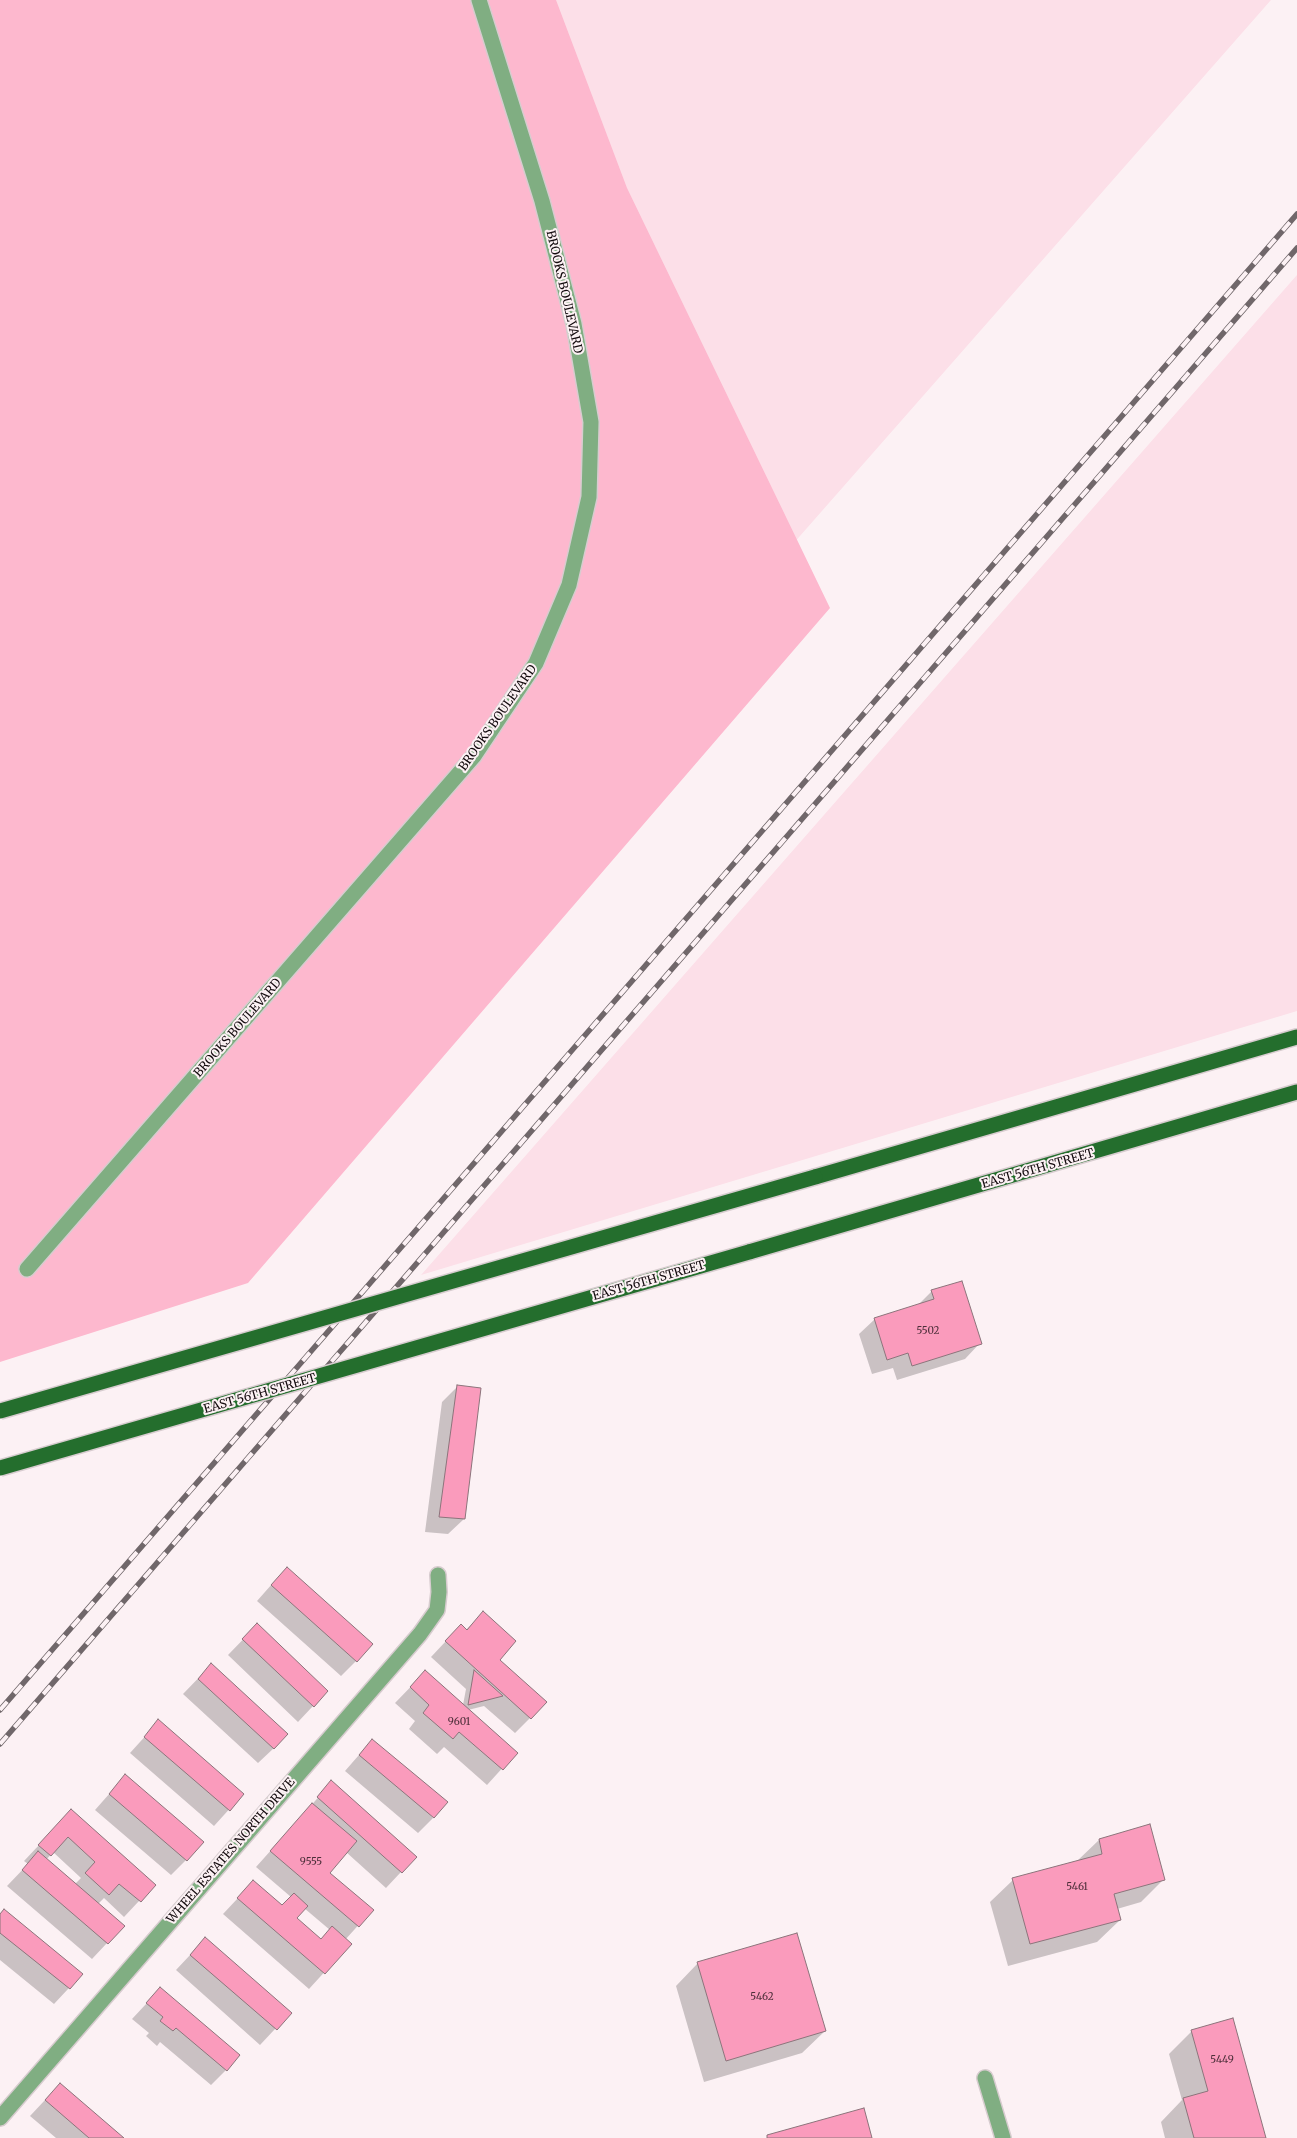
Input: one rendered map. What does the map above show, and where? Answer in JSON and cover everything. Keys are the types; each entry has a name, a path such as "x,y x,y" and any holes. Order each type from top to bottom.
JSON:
{"main road":[{"path":"0,1411 1297,1037"},
{"name":"EAST 56TH STREET","path":"0,1468 1297,1092"}],"street":[{"name":"BROOKS BOULEVARD","path":"27,1269 474,756 536,663 569,585 589,497 591,422 574,324 542,201 479,0"},
{"name":"WHEEL ESTATES NORTH DRIVE","path":"0,2118 420,1634 437,1610 438,1575"},
{"path":"985,2078 1003,2138"}],"shaded area":[{"path":"0,0 556,0 627,188 830,608 248,1283 0,1362"},
{"path":"525,0 1271,0 749,594"},
{"path":"1297,275 1297,1011 421,1275"}],"building":[{"path":"962,1281 982,1344 912,1366 908,1353 887,1360 874,1318 934,1299 931,1290"},
{"path":"457,1385 481,1388 465,1519 439,1517"},
{"path":"287,1567 373,1644 357,1662 271,1585"},
{"path":"483,1611 516,1641 500,1660 547,1702 531,1719 445,1641 461,1624 467,1630"},
{"path":"257,1623 328,1691 314,1707 242,1639"},
{"path":"211,1663 288,1734 274,1749 198,1679"},
{"path":"425,1670 518,1753 503,1770 459,1732 453,1739 423,1713 429,1705 410,1687"},
{"path":"474,1670 503,1696 468,1705"},
{"path":"158,1719 244,1794 230,1811 144,1737"},
{"path":"372,1739 448,1802 434,1818 359,1755"},
{"path":"125,1774 204,1842 187,1861 109,1794"},
{"path":"331,1780 417,1857 402,1873 317,1797"},
{"path":"312,1803 357,1841 330,1873 374,1910 359,1927 270,1851"},
{"path":"71,1809 156,1885 141,1902 119,1884 109,1895 85,1873 95,1862 68,1837 51,1856 38,1845"},
{"path":"1150,1824 1165,1880 1114,1894 1121,1920 1030,1944 1012,1878 1102,1854 1099,1839"},
{"path":"38,1851 125,1926 108,1944 22,1870"},
{"path":"253,1880 282,1905 294,1893 308,1906 297,1918 321,1939 332,1926 352,1944 325,1974 237,1898"},
{"path":"4,1909 83,1974 70,1989 0,1933 0,1914"},
{"path":"797,1933 826,2031 726,2061 697,1962"},
{"path":"205,1937 292,2013 277,2030 190,1955"},
{"path":"160,1987 240,2055 227,2071 176,2028 173,2031 160,2021 163,2017 146,2003"},
{"path":"1233,2018 1266,2138 1194,2138 1183,2098 1208,2091 1191,2030"},
{"path":"60,2083 124,2138 89,2138 45,2100"},
{"path":"864,2108 872,2138 767,2138 767,2135"}],"railway":[{"path":"0,1710 1297,214"},
{"path":"0,1744 1297,248"}]}
